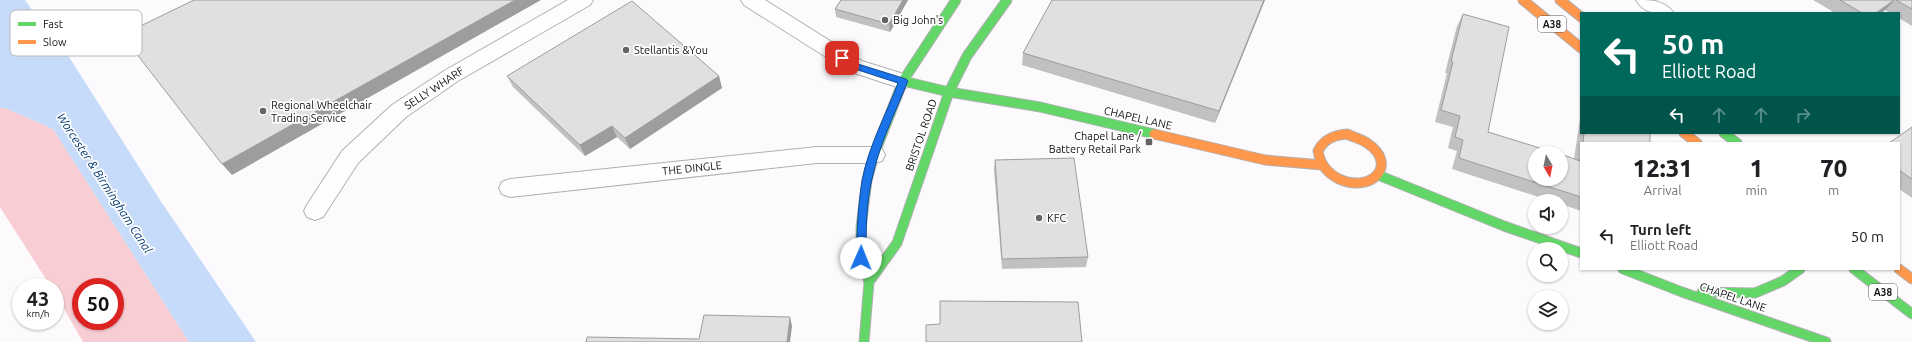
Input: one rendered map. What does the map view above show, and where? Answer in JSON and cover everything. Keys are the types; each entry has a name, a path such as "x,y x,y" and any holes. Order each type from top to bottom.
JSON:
{"main road":[{"path":"864,342 869,282 861,258 861,227 867,180 874,155 903,81 956,0"},
{"name":"BRISTOL ROAD","path":"869,282 897,243 948,92 967,56 1007,0"},
{"name":"A38","path":"1523,0 1580,47"},
{"name":"A38","path":"1560,0 1580,16"},
{"name":"CHAPEL LANE","path":"903,81 948,92 1040,107 1265,160 1322,165"},
{"path":"1347,134 1359,137 1377,150 1382,163 1378,175 1372,180 1352,183 1341,181 1322,165 1318,156 1319,148 1323,142 1337,135 1347,134"},
{"path":"1685,134 1696,142"},
{"path":"1725,134 1736,142"},
{"path":"1378,175 1501,225 1580,253"},
{"path":"1626,270 1682,292"},
{"name":"CHAPEL LANE","path":"1682,292 1755,293 1783,281 1799,270"},
{"name":"A38","path":"1855,270 1912,314"},
{"path":"1895,270 1911,278"},
{"name":"A38","path":"1900,270 1911,278"},
{"name":"CHAPEL LANE","path":"1682,292 1826,342"}],"street":[{"name":"SELLY WHARF","path":"316,211 350,157 399,111 452,76 583,0"},
{"path":"751,0 855,66 903,81"},
{"path":"1646,0 1663,12"},
{"name":"THE DINGLE","path":"510,188 817,154 874,155"}],"shaded area":[{"path":"0,108 5,108 53,129 189,342 83,342 76,330 124,330 124,278 72,278 72,323 64,309 64,278 45,278 0,207"}],"water":[{"name":"Worcester & Birmingham Canal","path":"0,0 25,0 32,10 10,10 10,56 69,57 160,200 256,342 189,342 53,129 5,108 0,108"}],"building":[{"name":"Regional Wheelchair Trading Service","path":"194,0 515,0 222,164 138,56 142,56 142,25"},
{"path":"841,0 903,0 889,24 835,9"},
{"path":"1052,0 1264,0 1219,111 1023,53"},
{"path":"1840,0 1894,0 1877,12 1860,12"},
{"path":"1896,0 1912,0 1912,9"},
{"name":"Stellantis &You","path":"632,1 719,76 625,138 612,126 580,145 507,76"},
{"path":"1463,14 1509,27 1488,132 1533,146 1528,146 1528,180 1459,158 1463,140 1455,137 1460,116 1441,110 1453,62 1451,61"},
{"path":"1912,127 1912,179 1900,171 1900,142 1890,142"},
{"path":"1584,134 1650,134 1650,142 1583,142"},
{"path":"1568,157 1580,161 1580,197 1547,186 1568,186"},
{"name":"KFC","path":"1074,158 1088,257 1002,259 995,160"},
{"path":"940,301 1078,302 1082,342 926,342 926,325 940,324"},
{"path":"704,315 790,317 787,342 586,342 587,337 699,339"}],"traffic: fast":[{"path":"864,342 869,282 861,258 861,227 867,180 874,155 903,81 956,0"},
{"path":"869,282 897,243 949,92 967,56 1007,0"},
{"path":"903,81 949,92 1040,107 1154,134"},
{"path":"1725,134 1736,142"},
{"path":"1378,175 1504,226 1580,253"},
{"path":"1626,270 1682,292 1826,342"},
{"path":"1702,292 1755,293 1783,281 1799,270"},
{"path":"1855,270 1912,314"}],"traffic: slow":[{"path":"1523,0 1580,47"},
{"path":"1560,0 1580,16"},
{"path":"1154,134 1265,160 1322,165"},
{"path":"1347,134 1367,143 1378,153 1382,163 1379,173 1372,180 1361,184 1348,183 1333,176 1322,165 1318,151 1323,143 1334,136 1347,134"},
{"path":"1685,134 1696,142"},
{"path":"1900,270 1912,279"}],"place":[{"name":"Big John's","path":"885,20"},
{"name":"Stellantis &You","path":"626,50"},
{"name":"Regional Wheelchair Trading Service","path":"263,111"},
{"name":"Chapel Lane / Battery Retail Park","path":"1149,142"},
{"name":"KFC","path":"1039,218"}],"route":[{"path":"842,58 855,66 903,81 882,131 867,180 861,227 861,258"}]}
